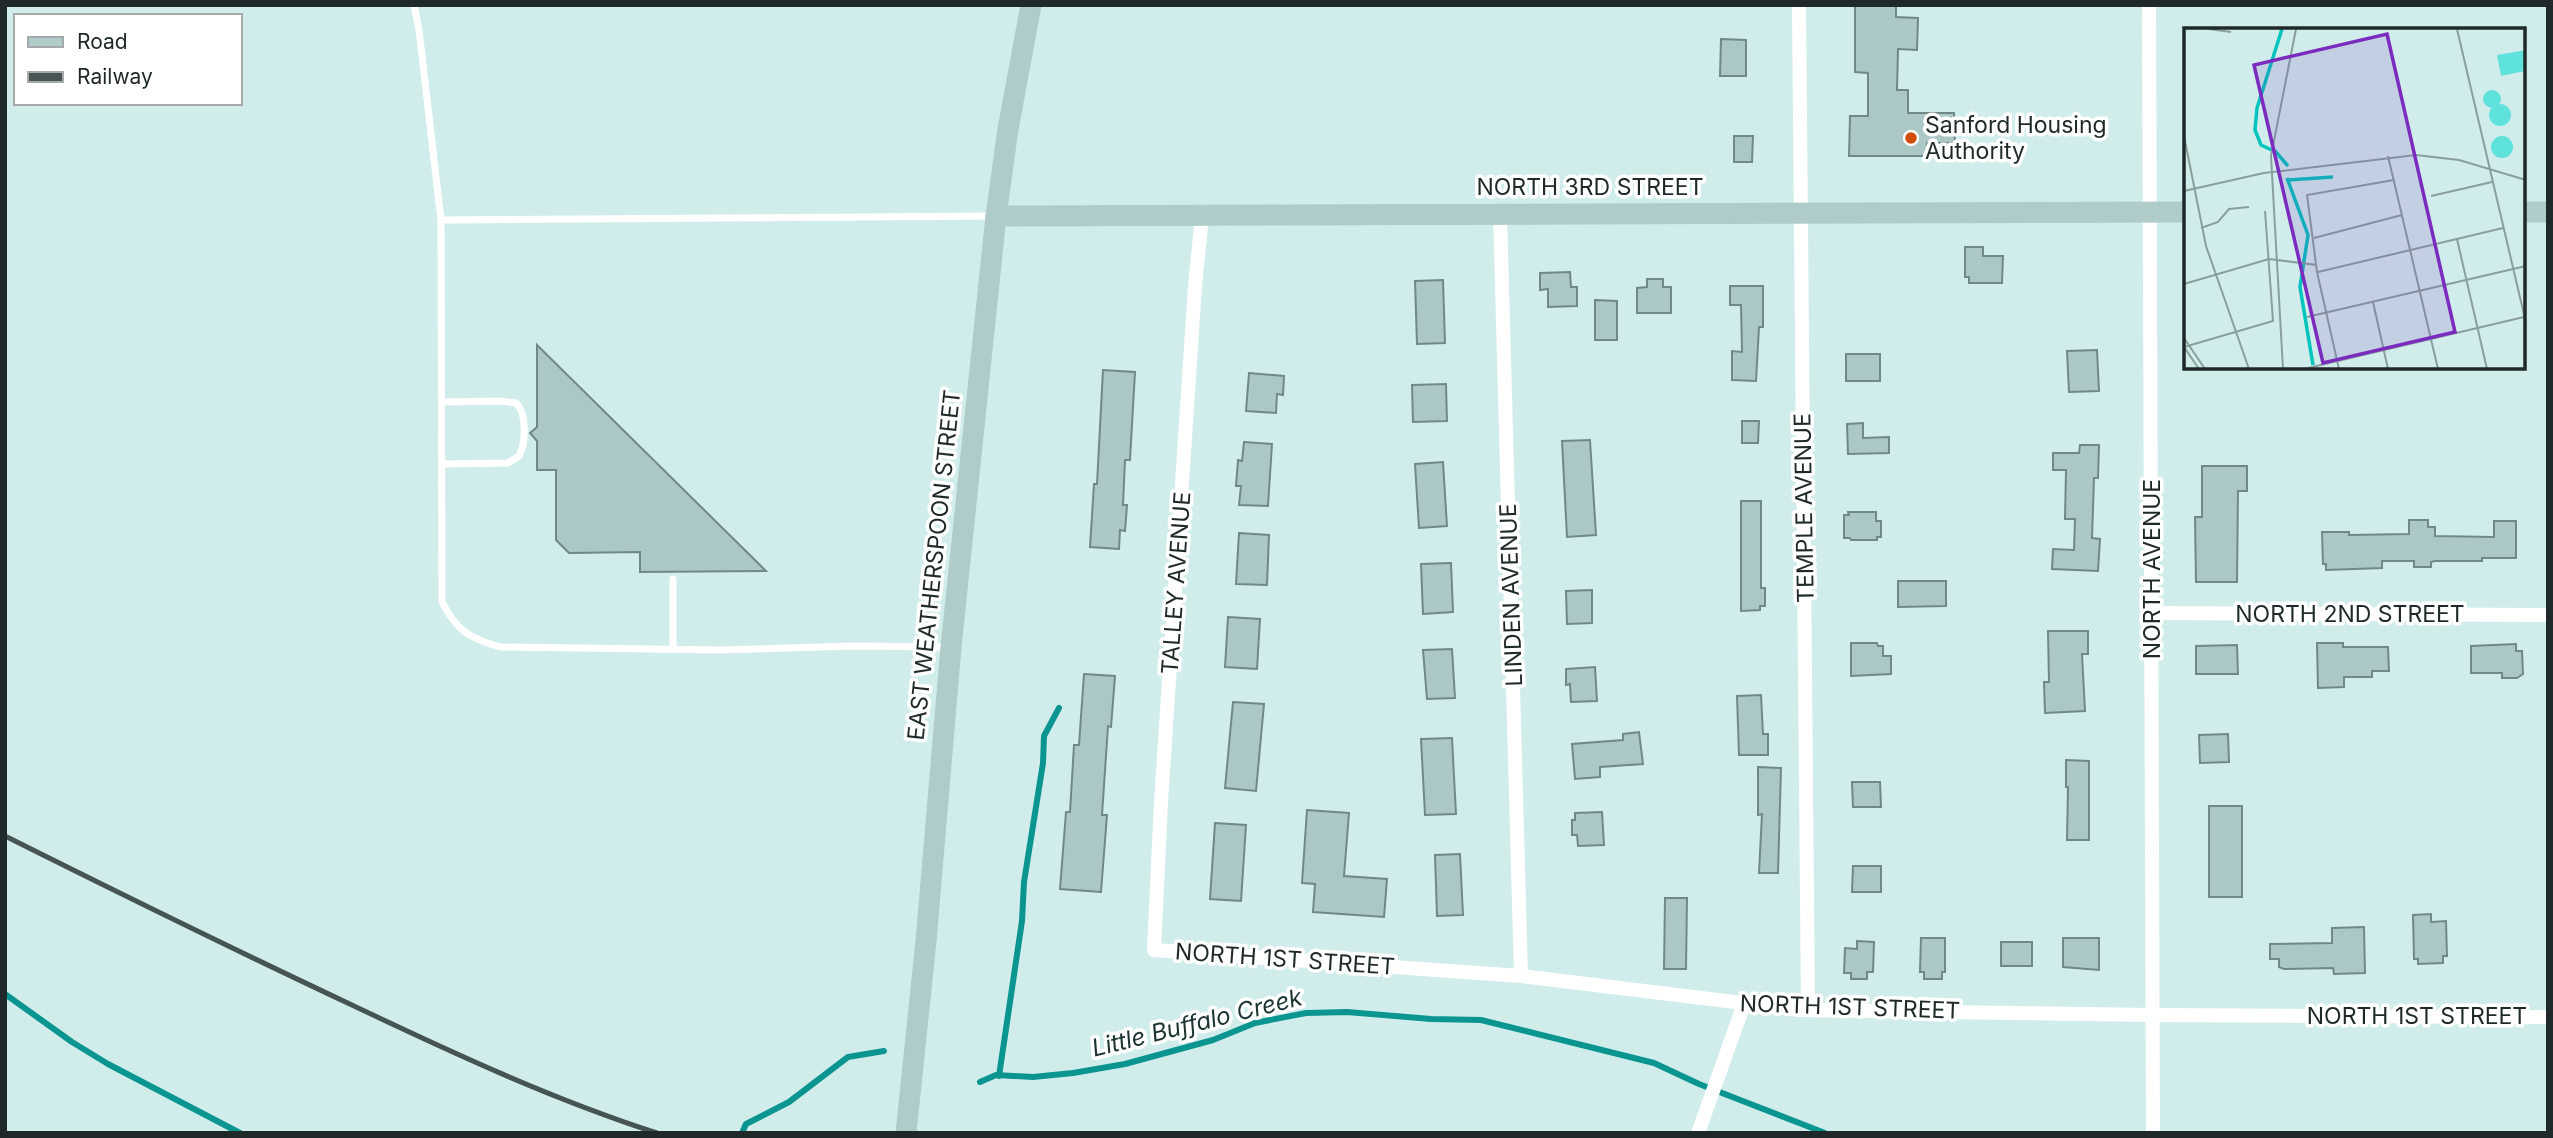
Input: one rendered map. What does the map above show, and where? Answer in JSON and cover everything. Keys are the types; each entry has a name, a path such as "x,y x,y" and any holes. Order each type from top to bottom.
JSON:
{"street":[{"name":"EAST WEATHERSPOON STREET","path":"906,1133 926,941 951,647 996,216 1008,129 1031,5"},
{"name":"TEMPLE AVENUE","path":"1799,5 1808,1010"},
{"name":"NORTH AVENUE","path":"2149,5 2153,1133"},
{"name":"NORTH 3RD STREET","path":"996,216 2184,212"},
{"path":"2525,212 2548,212"},
{"name":"LINDEN AVENUE","path":"1500,214 1521,976"},
{"name":"TALLEY AVENUE","path":"1154,950 1162,788 1202,216"},
{"name":"NORTH 2ND STREET","path":"2153,613 2548,615"},
{"name":"NORTH 1ST STREET","path":"1154,950 1521,976 1808,1010 2548,1017"},
{"path":"1698,1133 1744,1004"}],"lane":[{"path":"414,5 441,220 442,602 453,622 474,640 500,647 951,647"},
{"path":"441,220 996,216"},
{"path":"442,402 516,403 522,411 524,443 519,456 508,463 442,464"},
{"path":"673,579 673,649"}],"building":[{"path":"1855,5 1896,5 1896,17 1918,18 1917,50 1898,49 1897,90 1908,90 1908,113 1954,113 1955,143 1927,143 1927,156 1849,156 1850,116 1868,116 1868,73 1855,72"},
{"path":"1721,39 1746,40 1746,76 1720,76"},
{"path":"1734,136 1753,136 1752,162 1734,162"},
{"path":"1965,247 1983,247 1983,256 2003,256 2002,283 1969,283 1969,277 1965,277"},
{"path":"1570,272 1571,287 1577,287 1577,306 1548,307 1548,289 1540,290 1540,273"},
{"path":"1647,279 1663,279 1663,287 1671,287 1671,313 1637,313 1637,288 1647,287"},
{"path":"1443,280 1445,343 1417,344 1415,281"},
{"path":"1730,286 1763,286 1763,327 1759,327 1756,381 1732,380 1732,351 1742,352 1741,305 1730,305"},
{"path":"1595,300 1617,301 1617,340 1595,340"},
{"path":"537,345 766,571 640,572 640,552 569,553 556,540 556,470 537,470 537,441 530,433 537,427"},
{"path":"2097,350 2099,391 2069,392 2067,351"},
{"path":"1846,354 1880,354 1880,381 1846,381"},
{"path":"1103,370 1135,372 1130,460 1125,460 1125,531 1120,530 1119,549 1090,547 1094,484 1097,484"},
{"path":"1249,373 1284,376 1283,395 1277,394 1276,413 1246,411"},
{"path":"1446,384 1447,421 1413,422 1412,385"},
{"path":"1742,421 1759,421 1758,443 1742,443"},
{"path":"1863,423 1863,438 1889,437 1889,453 1848,454 1847,424"},
{"path":"1590,440 1596,535 1567,537 1562,441"},
{"path":"1244,442 1272,444 1268,506 1239,505 1241,486 1236,486 1238,460 1242,461"},
{"path":"2080,445 2099,445 2098,478 2094,478 2092,538 2100,539 2098,571 2052,569 2053,549 2074,550 2075,519 2065,519 2066,470 2053,470 2053,453 2079,453"},
{"path":"1443,462 1447,526 1419,528 1415,464"},
{"path":"2202,466 2247,466 2247,491 2238,491 2237,582 2196,582 2195,517 2202,517"},
{"path":"1741,501 1761,501 1761,588 1765,588 1765,606 1760,606 1760,610 1741,611"},
{"path":"1848,512 1876,512 1876,521 1881,521 1881,537 1877,537 1877,540 1844,538 1844,515 1849,515"},
{"path":"2409,520 2428,520 2428,527 2435,527 2435,536 2494,537 2494,521 2516,521 2516,558 2435,561 2431,562 2431,567 2414,567 2414,561 2382,561 2382,568 2326,570 2326,564 2323,564 2322,532 2349,532 2349,535 2409,534"},
{"path":"1239,533 1269,535 1267,585 1236,584"},
{"path":"1451,563 1453,612 1423,614 1421,564"},
{"path":"1898,581 1946,581 1946,606 1898,607"},
{"path":"1592,590 1592,623 1567,624 1566,591"},
{"path":"1228,617 1260,619 1257,669 1225,667"},
{"path":"2048,631 2088,631 2088,654 2082,654 2085,711 2045,713 2044,682 2049,682"},
{"path":"1851,643 1877,643 1878,646 1883,646 1883,656 1891,656 1891,674 1851,676"},
{"path":"2317,643 2343,643 2343,647 2388,647 2389,671 2372,671 2372,677 2344,677 2344,687 2318,688"},
{"path":"2516,644 2516,651 2522,651 2523,674 2517,678 2502,678 2502,673 2471,673 2471,646"},
{"path":"2237,645 2238,674 2196,674 2196,646"},
{"path":"1452,649 1455,698 1427,699 1423,650"},
{"path":"1595,667 1597,701 1571,702 1570,684 1566,685 1566,669"},
{"path":"1084,674 1115,676 1111,727 1108,726 1102,815 1107,815 1101,892 1060,889 1066,812 1070,812 1074,745 1079,745"},
{"path":"1761,695 1763,734 1768,734 1768,755 1739,755 1737,696"},
{"path":"1233,702 1264,704 1256,791 1225,788"},
{"path":"1639,732 1643,764 1600,767 1600,777 1575,779 1572,744 1623,740 1623,734"},
{"path":"2228,734 2229,762 2200,763 2199,735"},
{"path":"1452,738 1456,814 1425,815 1421,739"},
{"path":"2066,760 2089,761 2089,840 2067,840"},
{"path":"1758,767 1781,768 1778,873 1759,873 1762,814 1758,815"},
{"path":"1852,782 1880,782 1881,807 1853,807"},
{"path":"2209,806 2242,806 2242,897 2209,897"},
{"path":"1307,810 1349,813 1344,876 1387,879 1384,917 1313,912 1315,884 1302,883"},
{"path":"1602,812 1604,845 1578,846 1577,835 1572,835 1575,813"},
{"path":"1215,823 1246,825 1241,901 1210,899"},
{"path":"1460,854 1463,915 1437,916 1435,855"},
{"path":"1853,866 1881,866 1881,892 1852,892"},
{"path":"1665,898 1687,898 1686,969 1664,969"},
{"path":"2431,914 2431,922 2446,921 2447,956 2443,956 2443,963 2418,964 2418,959 2414,959 2413,915"},
{"path":"2364,927 2365,973 2334,974 2333,968 2284,969 2279,967 2279,959 2270,959 2270,944 2332,943 2332,928"},
{"path":"1921,938 1945,938 1945,972 1942,972 1942,979 1924,979 1924,972 1920,972"},
{"path":"2063,938 2099,938 2099,970 2063,967"},
{"path":"1857,941 1874,942 1873,972 1867,972 1867,979 1851,979 1851,973 1844,973 1845,948 1857,949"},
{"path":"2001,942 2032,942 2032,966 2001,966"}],"waterway":[{"path":"999,1076 1022,921 1024,882 1043,763 1044,736 1059,708"},
{"name":"Little Buffalo Creek","path":"5,994 108,1064 240,1133"},
{"name":"Little Buffalo Creek","path":"980,1082 996,1075 1033,1077 1125,1064 1213,1040 1255,1023 1306,1013 1347,1012 1481,1020 1654,1063 1699,1084 1825,1133"},
{"name":"Little Buffalo Creek","path":"742,1133 746,1124 789,1102 848,1057 884,1051"}],"railway":[{"path":"5,836 428,1041 541,1090 657,1133"}],"place":[{"name":"Sanford Housing Authority","path":"1911,138"}]}
